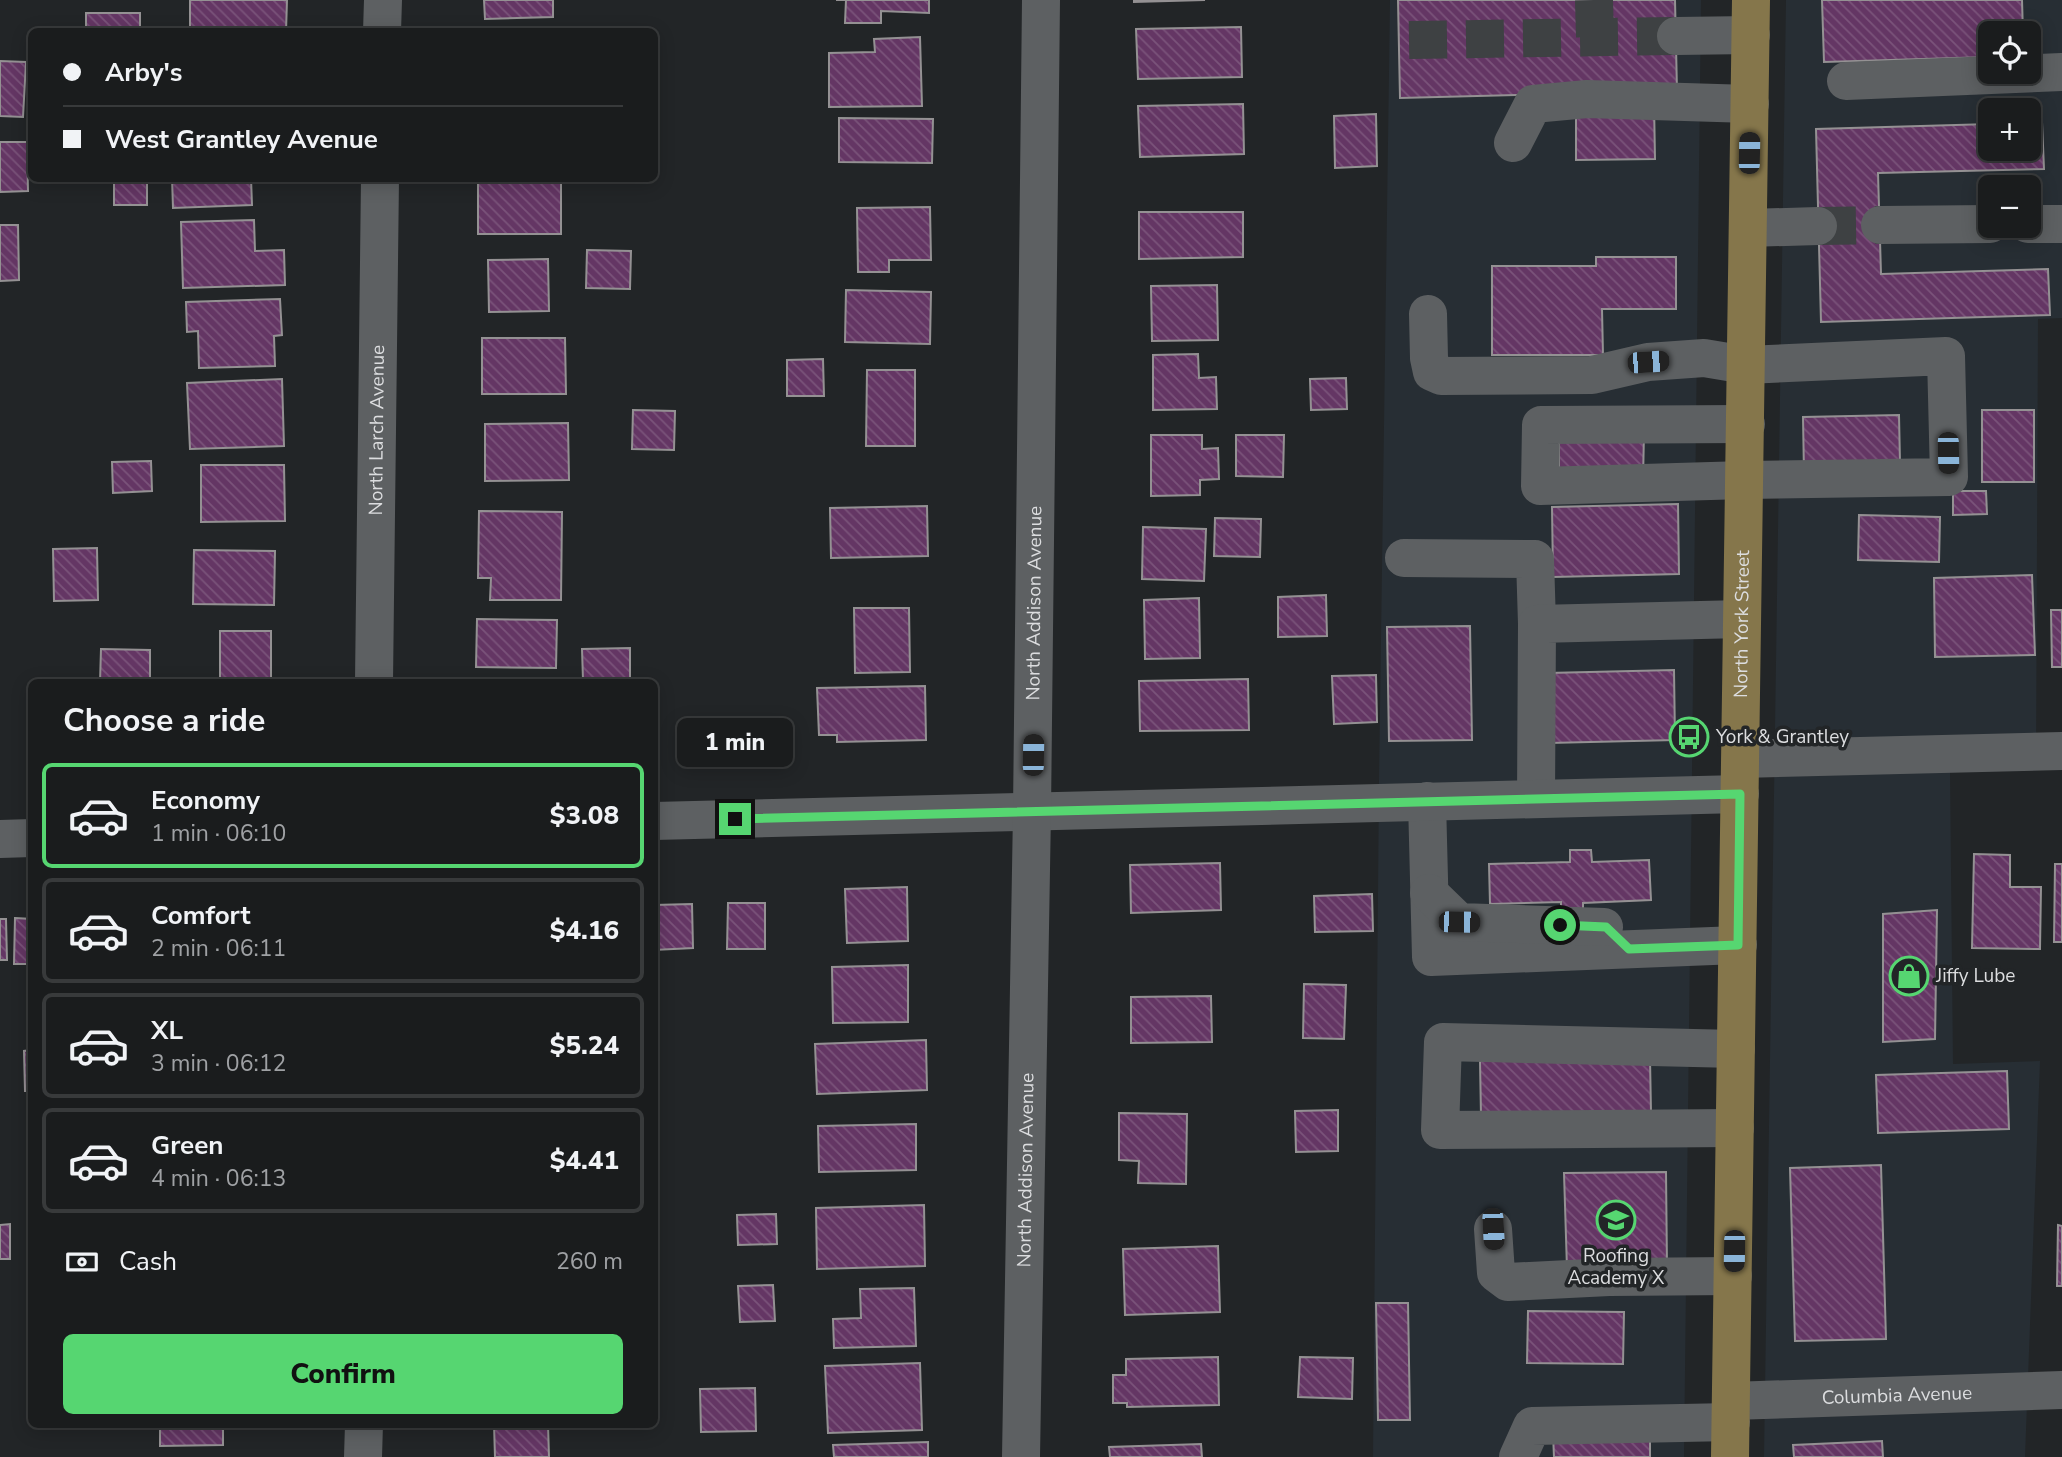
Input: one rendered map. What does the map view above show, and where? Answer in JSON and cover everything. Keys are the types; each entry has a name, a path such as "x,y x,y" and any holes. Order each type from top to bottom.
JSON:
{"main road":[{"name":"North York Street","path":"1731,1427 1751,17"}],"street":[{"path":"382,28 383,0"},
{"name":"North Addison Avenue","path":"1021,1457 1032,811 1041,0"},
{"path":"1676,36 1751,17"},
{"path":"1846,81 2062,72"},
{"path":"1513,143 1533,104 1587,99 1750,104"},
{"name":"North Larch Avenue","path":"374,679 380,182"},
{"path":"2041,224 2062,223"},
{"path":"1880,225 1978,224"},
{"path":"1748,228 1818,226"},
{"path":"1428,314 1429,358 1432,372 1441,376 1592,375 1648,362 1704,358 1746,365 1946,356 1949,477 1540,486 1541,425 1745,424"},
{"path":"1404,558 1535,559 1536,799"},
{"path":"1537,624 1742,619"},
{"path":"658,821 1536,799 1740,777 2062,751"},
{"path":"1427,801 1431,957 1738,945"},
{"path":"0,839 28,838"},
{"path":"1429,893 1459,922 1606,927 1629,949"},
{"path":"1735,1128 1440,1130 1443,1042 1736,1049"},
{"path":"1493,1229 1496,1273 1508,1282 1609,1277 1733,1276"},
{"name":"Columbia Avenue","path":"1518,1457 1532,1426 1731,1427 2062,1390"},
{"path":"363,1457 364,1428"}],"shaded area":[{"path":"1390,0 1701,0 1684,1457 1373,1457"},
{"path":"1786,0 2062,0 2062,318 2038,319 2036,769 1950,770 1953,1064 2040,1061 2025,1457 1764,1457"}],"building":[{"path":"190,0 287,0 286,28 190,28"},
{"path":"484,0 553,0 553,17 485,19"},
{"path":"846,0 929,0 929,13 881,11 881,23 845,23"},
{"path":"1134,0 1205,0 1134,2"},
{"path":"1398,0 1675,0 1677,91 1400,98"},
{"path":"1822,0 2022,0 2023,21 1978,21 1978,57 1824,62"},
{"path":"86,13 140,13 140,28 86,28"},
{"path":"1241,27 1242,77 1138,79 1136,29"},
{"path":"920,37 922,106 829,107 829,53 875,52 874,39"},
{"path":"0,61 26,62 23,117 0,116"},
{"path":"1654,103 1655,159 1576,160 1576,104"},
{"path":"1243,104 1244,154 1140,157 1138,106"},
{"path":"1376,114 1377,166 1335,168 1334,116"},
{"path":"839,118 933,119 932,163 839,162"},
{"path":"2042,122 2044,169 1878,173 1881,274 2048,269 2050,315 1821,322 1816,129 1978,124 1978,161 2041,161"},
{"path":"0,142 27,142 28,191 0,192"},
{"path":"114,182 147,182 147,205 114,205"},
{"path":"172,182 251,182 252,205 173,208"},
{"path":"478,182 561,182 561,234 478,234"},
{"path":"930,207 931,260 889,260 889,272 858,272 857,208"},
{"path":"1139,212 1243,212 1243,257 1139,259"},
{"path":"254,220 255,251 284,250 285,285 183,288 181,222"},
{"path":"0,225 18,225 19,280 0,281"},
{"path":"587,250 631,251 630,289 586,288"},
{"path":"1596,257 1676,257 1676,309 1602,309 1603,355 1492,355 1492,266 1596,266"},
{"path":"548,259 549,311 489,312 488,260"},
{"path":"1217,285 1218,340 1152,341 1151,286"},
{"path":"846,290 931,292 930,344 845,342"},
{"path":"280,299 282,335 274,336 275,366 199,368 198,331 187,332 186,302"},
{"path":"482,338 565,338 566,394 482,394"},
{"path":"1198,354 1199,378 1216,377 1217,409 1153,410 1153,355"},
{"path":"823,359 824,396 787,396 787,360"},
{"path":"867,370 915,370 915,446 866,446"},
{"path":"1346,378 1347,409 1311,410 1310,379"},
{"path":"282,379 284,446 190,449 187,383"},
{"path":"633,410 675,411 674,450 632,449"},
{"path":"1982,410 2034,410 2034,482 1982,482"},
{"path":"1899,415 1900,463 1804,474 1803,417"},
{"path":"568,423 569,480 485,481 485,424"},
{"path":"1559,431 1644,432 1643,481 1559,480"},
{"path":"1151,435 1202,435 1202,449 1218,448 1219,479 1200,480 1200,495 1151,496"},
{"path":"1236,435 1284,435 1283,477 1236,476"},
{"path":"151,461 152,491 113,493 112,462"},
{"path":"201,465 284,465 285,521 201,522"},
{"path":"1953,491 1986,491 1987,514 1953,515"},
{"path":"1678,504 1679,574 1553,577 1552,507"},
{"path":"927,506 928,556 831,558 830,508"},
{"path":"479,511 562,512 561,600 490,600 491,578 478,578"},
{"path":"1859,515 1940,517 1939,562 1858,560"},
{"path":"1215,518 1261,519 1260,557 1214,556"},
{"path":"1143,527 1206,529 1204,581 1142,579"},
{"path":"97,548 98,600 54,601 53,549"},
{"path":"194,550 275,551 274,605 193,604"},
{"path":"2032,575 2035,655 1935,657 1934,578"},
{"path":"1326,595 1327,636 1278,637 1278,597"},
{"path":"1199,598 1200,658 1145,659 1144,600"},
{"path":"854,608 909,608 910,672 855,673"},
{"path":"2051,610 2062,610 2062,667 2052,667"},
{"path":"477,619 557,620 556,668 476,667"},
{"path":"1470,626 1472,740 1389,741 1387,627"},
{"path":"220,631 271,631 271,679 220,679"},
{"path":"630,648 630,679 583,679 582,649"},
{"path":"101,649 150,650 150,679 100,679"},
{"path":"1674,670 1675,740 1549,743 1548,673"},
{"path":"1376,675 1377,722 1334,724 1332,676"},
{"path":"1248,679 1249,730 1140,731 1139,681"},
{"path":"925,686 926,740 837,742 837,735 819,735 817,688"},
{"path":"1570,850 1591,850 1592,862 1649,860 1651,900 1583,903 1583,913 1561,913 1561,902 1490,904 1489,864 1570,862"},
{"path":"1974,854 2010,855 2010,887 2041,887 2040,949 1972,948"},
{"path":"1220,863 1221,910 1131,913 1130,865"},
{"path":"2055,864 2062,864 2062,942 2054,942"},
{"path":"907,887 908,941 847,943 845,889"},
{"path":"1372,894 1373,931 1315,932 1314,896"},
{"path":"728,903 765,903 765,949 727,949"},
{"path":"692,904 693,948 658,950 658,905"},
{"name":"Jiffy Lube","path":"1937,910 1935,1039 1883,1042 1883,914"},
{"path":"15,918 28,919 28,964 14,964"},
{"path":"0,919 6,919 7,960 0,960"},
{"path":"908,965 908,1022 833,1023 832,967"},
{"path":"1304,984 1346,985 1344,1039 1303,1038"},
{"path":"1211,996 1212,1042 1131,1043 1131,997"},
{"path":"926,1040 927,1090 817,1094 815,1044"},
{"path":"28,1050 28,1091 25,1091 24,1051"},
{"path":"1650,1058 1651,1113 1481,1116 1480,1061"},
{"path":"2007,1071 2009,1129 1878,1133 1876,1075"},
{"path":"1338,1110 1338,1151 1296,1152 1295,1111"},
{"path":"1119,1113 1187,1114 1186,1184 1138,1183 1139,1161 1119,1160"},
{"path":"916,1124 916,1170 819,1172 818,1126"},
{"path":"1881,1165 1886,1339 1795,1341 1790,1168"},
{"name":"Roofing Academy X","path":"1666,1172 1667,1267 1567,1269 1564,1173"},
{"path":"924,1205 925,1266 817,1269 816,1208"},
{"path":"776,1214 777,1244 738,1245 737,1215"},
{"path":"10,1224 10,1259 0,1259 0,1225"},
{"path":"2058,1225 2062,1226 2062,1286 2057,1286"},
{"path":"1218,1246 1220,1312 1125,1315 1123,1249"},
{"path":"773,1285 775,1321 740,1322 738,1286"},
{"path":"914,1288 916,1346 834,1348 833,1319 861,1318 860,1289"},
{"path":"1376,1303 1408,1303 1410,1420 1378,1420"},
{"path":"1528,1311 1624,1312 1623,1364 1527,1363"},
{"path":"1218,1357 1219,1405 1127,1407 1127,1403 1113,1403 1113,1375 1126,1375 1126,1359"},
{"path":"1300,1357 1353,1358 1352,1399 1298,1397"},
{"path":"920,1363 922,1430 828,1433 825,1366"},
{"path":"755,1388 756,1431 701,1432 700,1389"},
{"path":"160,1428 223,1428 223,1445 160,1446"},
{"path":"494,1428 548,1428 549,1457 495,1457"},
{"path":"1650,1432 1650,1457 1554,1457 1553,1434"},
{"path":"1882,1441 1883,1457 1794,1457 1793,1445"},
{"path":"928,1442 928,1457 834,1457 833,1445"},
{"path":"1201,1444 1202,1457 1110,1457 1109,1447"}],"tunnel":[{"path":"1594,0 1595,37"},
{"path":"1409,40 1676,36"},
{"path":"1818,226 1880,225"}],"place":[{"name":"York & Grantley","path":"1689,737"},
{"name":"Jiffy Lube","path":"1909,976"},
{"name":"Roofing Academy X","path":"1616,1220"}],"route":[{"path":"735,819 1740,794 1738,945 1629,949 1606,927 1560,925"}]}
